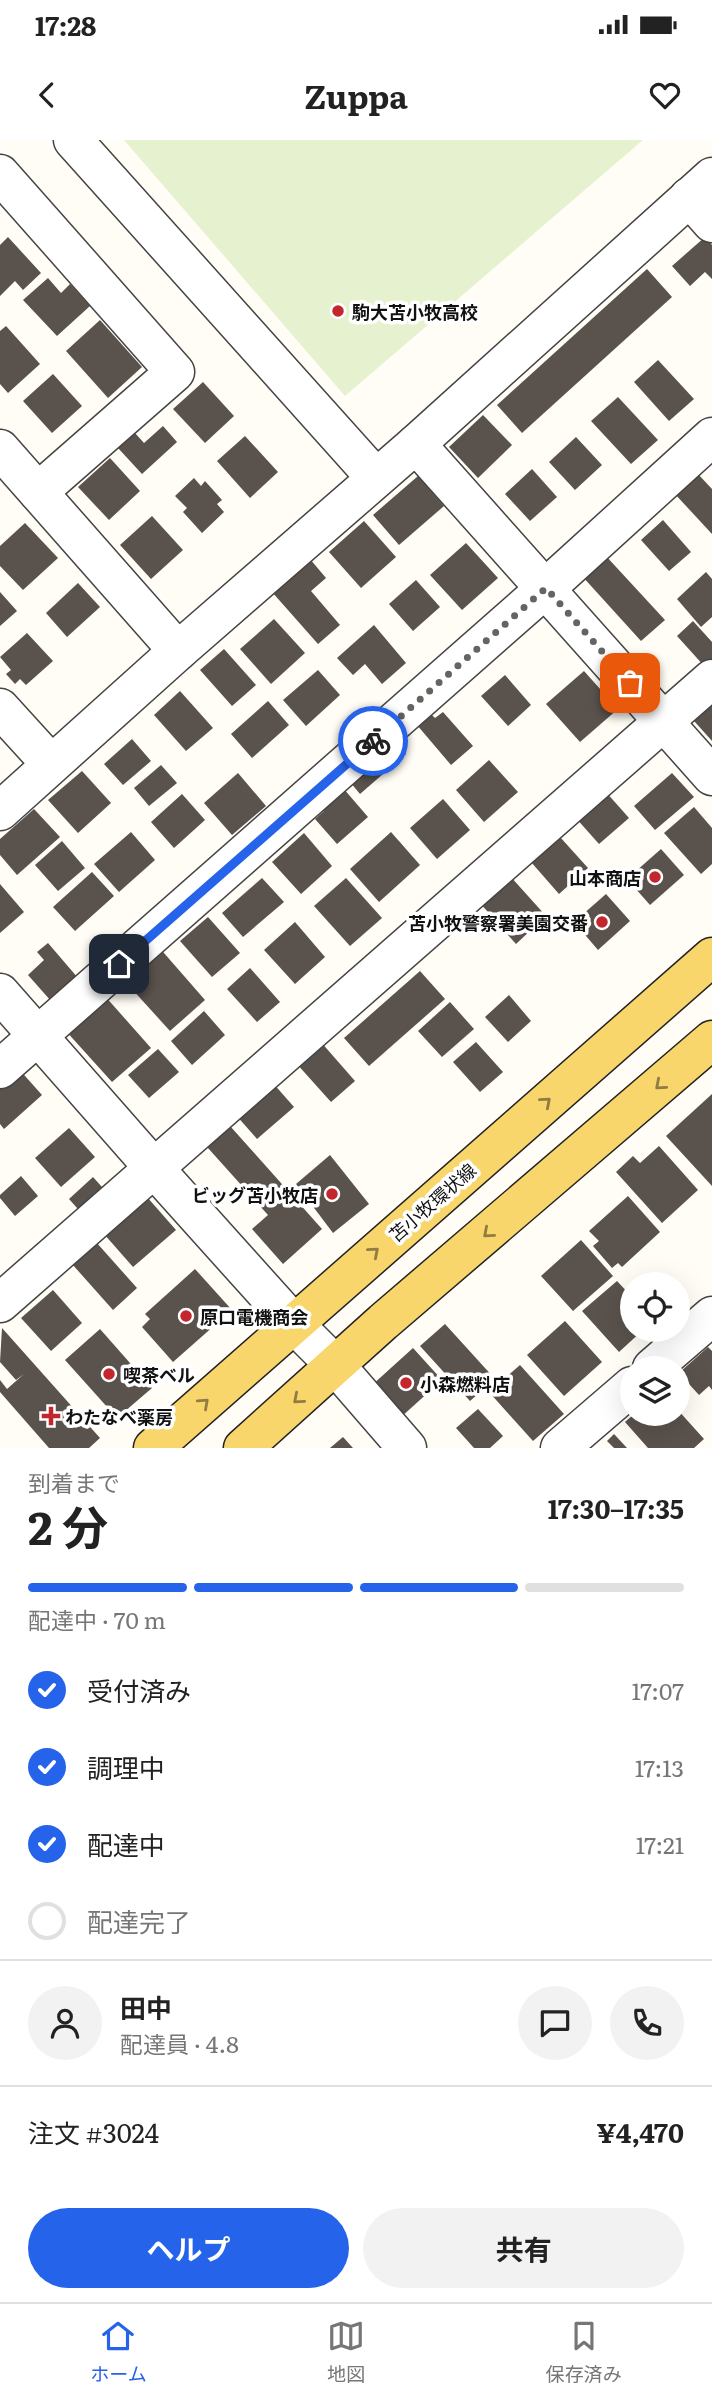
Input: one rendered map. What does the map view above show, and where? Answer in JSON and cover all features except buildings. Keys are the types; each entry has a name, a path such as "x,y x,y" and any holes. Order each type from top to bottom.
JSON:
{"main road":[{"name":"苫小牧環状線","path":"153,1448 712,957"},
{"path":"243,1448 383,1322 712,1040"}],"street":[{"path":"73,140 376,478"},
{"path":"0,174 175,372 38,492"},
{"path":"0,811 376,478 704,199"},
{"path":"0,1069 546,588 712,437"},
{"path":"416,444 712,776"},
{"path":"0,449 178,651"},
{"path":"0,1303 712,679"},
{"path":"0,708 51,764"},
{"path":"0,993 407,1448"},
{"path":"666,1356 712,1316"},
{"path":"560,1448 620,1396"}],"green space":[{"path":"124,140 643,140 345,396"}],"way so far":[{"path":"373,741 546,588 630,683"}],"place":[{"name":"駒大苫小牧高校","path":"338,311"},
{"name":"山本商店","path":"655,877"},
{"name":"苫小牧警察署美園交番","path":"602,922"},
{"name":"ビッグ苫小牧店","path":"332,1194"},
{"name":"原口電機商会","path":"186,1316"},
{"name":"喫茶ベル","path":"109,1374"},
{"name":"小森燃料店","path":"406,1383"},
{"name":"わたなべ薬房","path":"51,1416"}],"route":[{"path":"119,964 373,741"}]}
